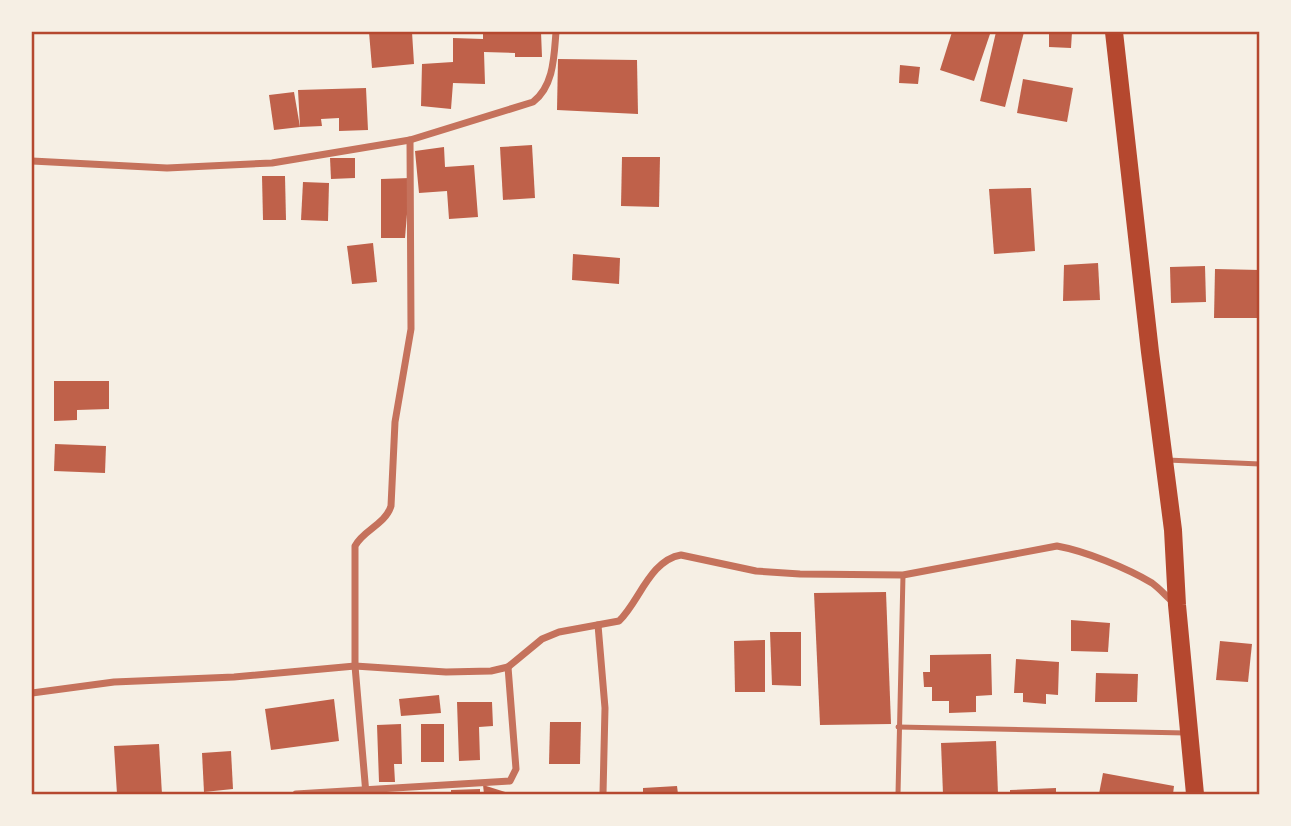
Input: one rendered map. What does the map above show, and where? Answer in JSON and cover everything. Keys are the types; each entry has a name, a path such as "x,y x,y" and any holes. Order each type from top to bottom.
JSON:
{"main road":[{"path":"1114,32 1173,530 1177,605 1195,794"}],"street":[{"path":"32,161 167,168 272,163 410,140 533,102 540,97 552,71 556,32"},
{"path":"365,792 355,666 355,546 358,540 386,517 391,506 395,422 411,329 410,140"},
{"path":"32,693 114,681 234,677 355,666 446,673 491,671 508,667 542,639 559,632 622,620 650,578 673,557 681,555 755,571 903,575 1057,546 1069,548 1152,584 1177,605"},
{"path":"598,625 605,708 603,794"},
{"path":"296,794 365,792 510,780 516,769 508,667"}],"lane":[{"path":"1164,460 1259,464"},
{"path":"898,794 903,575"},
{"path":"898,727 1188,733"}],"building":[{"path":"369,32 412,32 414,64 372,68"},
{"path":"483,32 541,32 542,57 515,57 515,53 484,52 485,84 453,83 451,109 421,106 422,64 453,62 453,38 483,39"},
{"path":"952,32 990,34 974,81 940,70"},
{"path":"996,32 1024,32 1005,107 980,101"},
{"path":"1049,32 1072,32 1071,48 1049,47"},
{"path":"558,59 637,60 638,114 557,110"},
{"path":"900,65 920,67 918,84 899,83"},
{"path":"1023,79 1073,88 1067,122 1017,113"},
{"path":"366,88 368,130 339,131 339,118 321,119 322,126 300,127 298,90"},
{"path":"294,92 300,127 274,130 269,95"},
{"path":"532,145 535,198 503,200 500,147"},
{"path":"444,147 445,167 474,165 478,217 449,219 447,191 419,193 415,151"},
{"path":"622,157 660,157 659,207 621,206"},
{"path":"330,158 355,158 355,178 331,179"},
{"path":"262,176 285,176 286,220 263,220"},
{"path":"410,178 405,238 381,238 381,179"},
{"path":"303,182 329,183 328,221 301,220"},
{"path":"1031,188 1035,251 994,254 989,189"},
{"path":"373,243 377,282 352,284 347,246"},
{"path":"573,254 620,258 619,284 572,280"},
{"path":"1098,263 1100,300 1063,301 1064,265"},
{"path":"1205,266 1206,302 1171,303 1170,267"},
{"path":"1215,269 1260,270 1260,318 1214,318"},
{"path":"54,381 109,381 109,409 77,410 77,420 54,421"},
{"path":"55,444 106,446 105,473 54,471"},
{"path":"886,592 891,724 820,725 814,593"},
{"path":"1071,620 1110,623 1108,652 1071,651"},
{"path":"770,632 801,632 801,686 772,685"},
{"path":"765,640 765,692 735,692 734,641"},
{"path":"1220,641 1252,644 1248,682 1216,680"},
{"path":"991,654 992,695 976,696 976,712 949,713 949,701 932,701 932,687 924,687 923,672 930,672 930,655"},
{"path":"1016,659 1059,662 1058,695 1046,694 1046,704 1023,702 1023,693 1014,693"},
{"path":"1096,673 1138,674 1137,702 1095,702"},
{"path":"439,695 441,713 401,716 399,699"},
{"path":"334,699 339,741 271,750 265,709"},
{"path":"457,702 492,702 493,726 479,727 480,760 459,761"},
{"path":"550,722 581,722 580,764 549,764"},
{"path":"401,724 402,764 394,764 395,782 379,782 377,725"},
{"path":"421,724 444,724 444,762 421,762"},
{"path":"996,741 998,794 943,794 941,743"},
{"path":"159,744 162,794 117,794 114,746"},
{"path":"231,751 233,789 204,792 202,753"},
{"path":"1103,773 1174,786 1173,794 1099,794"},
{"path":"483,785 512,794 484,794"},
{"path":"677,786 678,794 643,794 643,788"},
{"path":"1056,788 1056,794 1010,794 1010,790"},
{"path":"480,789 480,794 451,794 451,790"}]}
